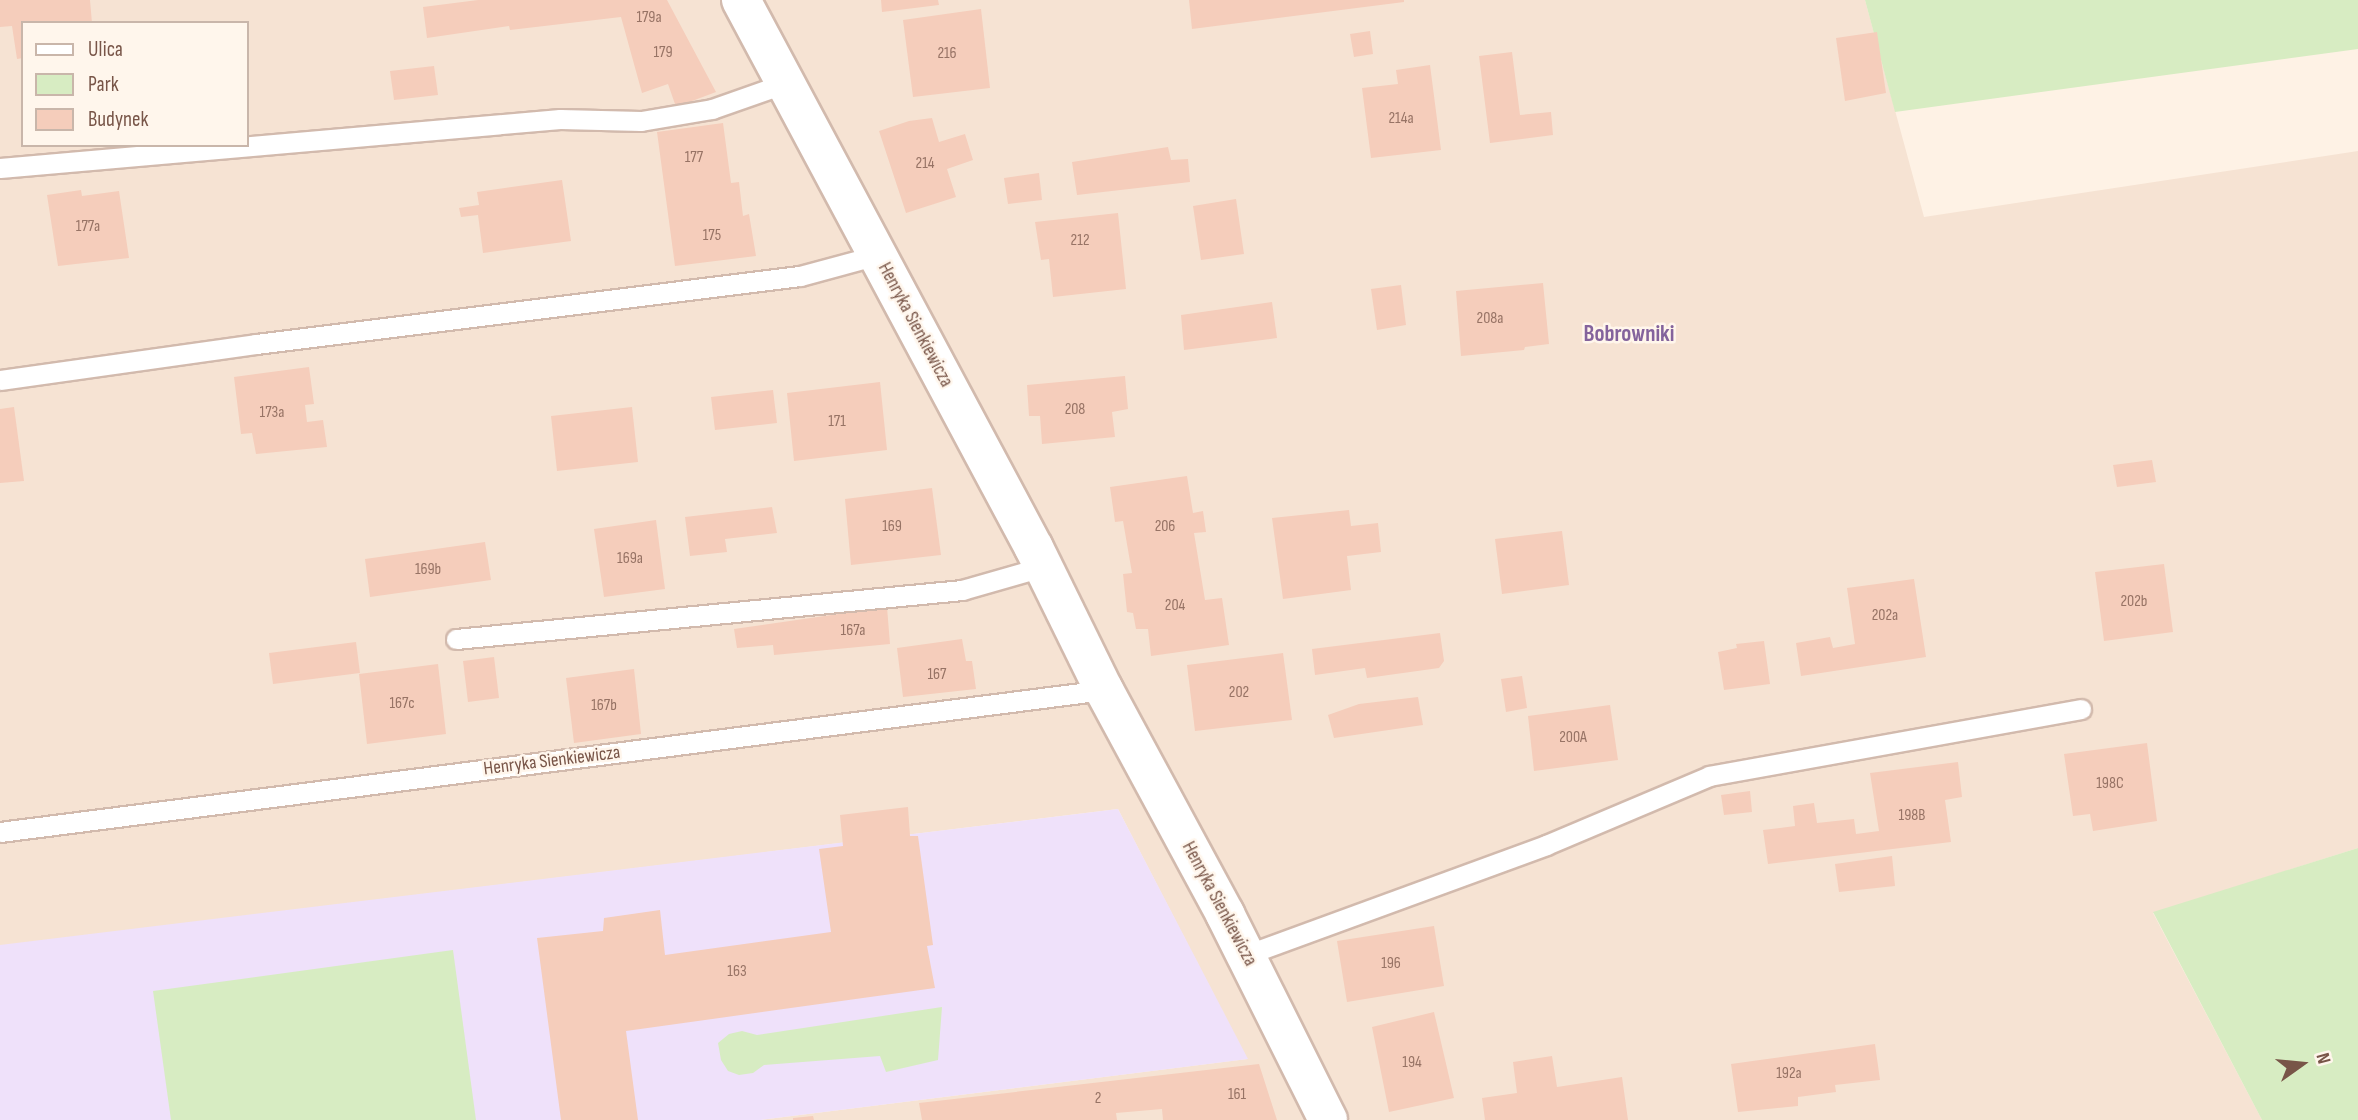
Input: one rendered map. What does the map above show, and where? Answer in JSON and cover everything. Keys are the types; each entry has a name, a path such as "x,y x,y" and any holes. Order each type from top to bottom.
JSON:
{"street":[{"name":"Henryka Sienkiewicza","path":"741,0 1043,567 1104,690 1246,955 1328,1120"}],"lane":[{"path":"248,147 560,119 640,121 712,109 786,83"},
{"path":"0,169 246,147"},
{"path":"0,380 242,346 800,276 878,255"},
{"path":"456,639 962,590 1043,567"},
{"name":"Henryka Sienkiewicza","path":"0,832 1104,690"},
{"path":"1246,955 1546,845 1709,776 2081,709"}],"shaded area":[{"path":"0,0 1865,0 1924,217 2358,151 2358,848 2153,913 2262,1120 761,1120 1247,1059 1118,809 0,946"},
{"path":"1118,809 1248,1059 761,1120 0,1120 0,945"}],"green space":[{"path":"1865,0 2358,0 2358,49 1895,112"},
{"path":"2358,848 2358,1120 2262,1120 2153,912"},
{"path":"453,950 476,1120 171,1120 153,991"},
{"path":"942,1007 938,1060 886,1072 880,1056 764,1065 753,1073 739,1075 728,1071 721,1060 718,1043 729,1034 742,1031 757,1035"}],"building":[{"path":"0,0 90,0 92,21 21,21 21,58 17,59 12,26 0,27"},
{"path":"478,0 667,0 716,92 676,107 668,84 642,93 621,17 510,30 509,26 427,38 423,7"},
{"path":"881,0 938,0 939,5 882,12"},
{"path":"1189,0 1404,0 1404,2 1192,29"},
{"path":"981,9 990,88 913,97 903,20"},
{"path":"1370,31 1373,54 1354,57 1350,34"},
{"path":"1877,32 1886,93 1845,101 1836,38"},
{"path":"1512,52 1520,115 1551,112 1553,135 1490,143 1479,56"},
{"path":"1430,65 1441,150 1371,158 1362,88 1398,84 1396,70"},
{"path":"434,66 438,95 394,100 390,71"},
{"path":"932,118 939,142 965,134 973,160 947,169 956,197 906,213 879,131 909,121"},
{"path":"723,123 731,183 739,182 743,216 749,214 756,256 675,266 657,132"},
{"path":"1168,147 1171,160 1188,159 1190,182 1077,195 1072,162"},
{"path":"1039,173 1042,200 1008,204 1004,178"},
{"path":"562,180 571,241 483,253 478,215 461,217 459,208 479,205 477,192"},
{"path":"81,190 82,196 119,191 129,258 58,266 47,195"},
{"path":"1236,199 1244,254 1201,260 1193,206"},
{"path":"1118,213 1126,289 1053,297 1049,259 1041,260 1035,222"},
{"path":"1543,283 1549,344 1525,347 1524,350 1461,356 1456,291"},
{"path":"1401,285 1406,325 1377,330 1371,289"},
{"path":"1272,302 1277,338 1184,350 1181,315"},
{"path":"309,367 314,404 305,405 307,422 323,420 327,447 256,454 252,433 241,434 234,377"},
{"path":"1125,376 1128,409 1112,412 1115,437 1042,444 1040,416 1029,416 1027,385"},
{"path":"880,382 887,450 794,461 787,393"},
{"path":"773,390 777,423 715,430 711,397"},
{"path":"14,407 24,481 0,483 0,409"},
{"path":"632,407 638,462 557,471 551,416"},
{"path":"2152,460 2156,482 2117,487 2113,465"},
{"path":"1187,476 1193,513 1203,511 1206,532 1194,533 1205,600 1222,598 1229,645 1151,656 1148,629 1136,629 1133,613 1127,612 1123,574 1132,573 1123,521 1115,522 1110,487"},
{"path":"932,488 941,555 851,565 845,499"},
{"path":"772,507 777,533 725,539 727,552 690,556 685,517"},
{"path":"1349,510 1351,526 1378,523 1381,552 1347,556 1351,590 1283,599 1272,518"},
{"path":"656,520 665,589 604,597 594,529"},
{"path":"1562,531 1569,585 1502,594 1495,539"},
{"path":"485,542 491,580 370,597 365,559"},
{"path":"2164,564 2173,632 2104,641 2095,572"},
{"path":"1914,579 1926,657 1801,676 1796,643 1830,637 1833,648 1855,644 1847,588"},
{"path":"887,607 890,644 774,655 773,645 737,648 734,629"},
{"path":"1440,633 1444,661 1439,668 1367,678 1365,668 1315,675 1312,649"},
{"path":"962,639 966,661 972,661 976,689 903,697 897,648"},
{"path":"1764,641 1770,684 1724,690 1718,652 1737,648 1736,644"},
{"path":"356,642 360,673 273,684 269,653"},
{"path":"1283,653 1292,720 1195,731 1187,665"},
{"path":"494,657 499,698 468,702 463,661"},
{"path":"438,664 446,734 367,744 359,674"},
{"path":"634,669 641,734 574,743 566,678"},
{"path":"1522,676 1527,708 1506,712 1501,679"},
{"path":"1418,697 1423,725 1334,738 1328,715 1359,704"},
{"path":"1610,705 1618,760 1534,771 1528,716"},
{"path":"2147,743 2157,821 2093,831 2090,814 2073,816 2064,754"},
{"path":"1958,762 1962,797 1945,800 1951,842 1768,864 1763,830 1795,826 1793,806 1814,803 1817,823 1854,819 1856,834 1879,831 1870,773"},
{"path":"1750,791 1752,812 1724,815 1721,795"},
{"path":"908,807 910,836 918,836 933,945 927,946 935,988 626,1031 638,1120 561,1120 537,938 603,931 604,918 660,910 665,955 831,932 819,849 843,846 840,815"},
{"path":"1892,856 1895,886 1839,892 1835,864"},
{"path":"1434,926 1444,986 1347,1002 1337,941"},
{"path":"1434,1012 1454,1098 1389,1112 1372,1027"},
{"path":"1875,1044 1880,1080 1835,1085 1836,1092 1798,1097 1798,1106 1738,1112 1731,1064"},
{"path":"1552,1056 1557,1087 1622,1077 1628,1120 1485,1120 1482,1098 1517,1093 1513,1062"},
{"path":"1259,1064 1277,1120 1163,1120 1162,1109 1116,1113 1117,1120 922,1120 919,1103"},
{"path":"813,1116 814,1120 793,1120 793,1118"}],"district":[{"name":"Bobrowniki","path":"1629,334"}]}
